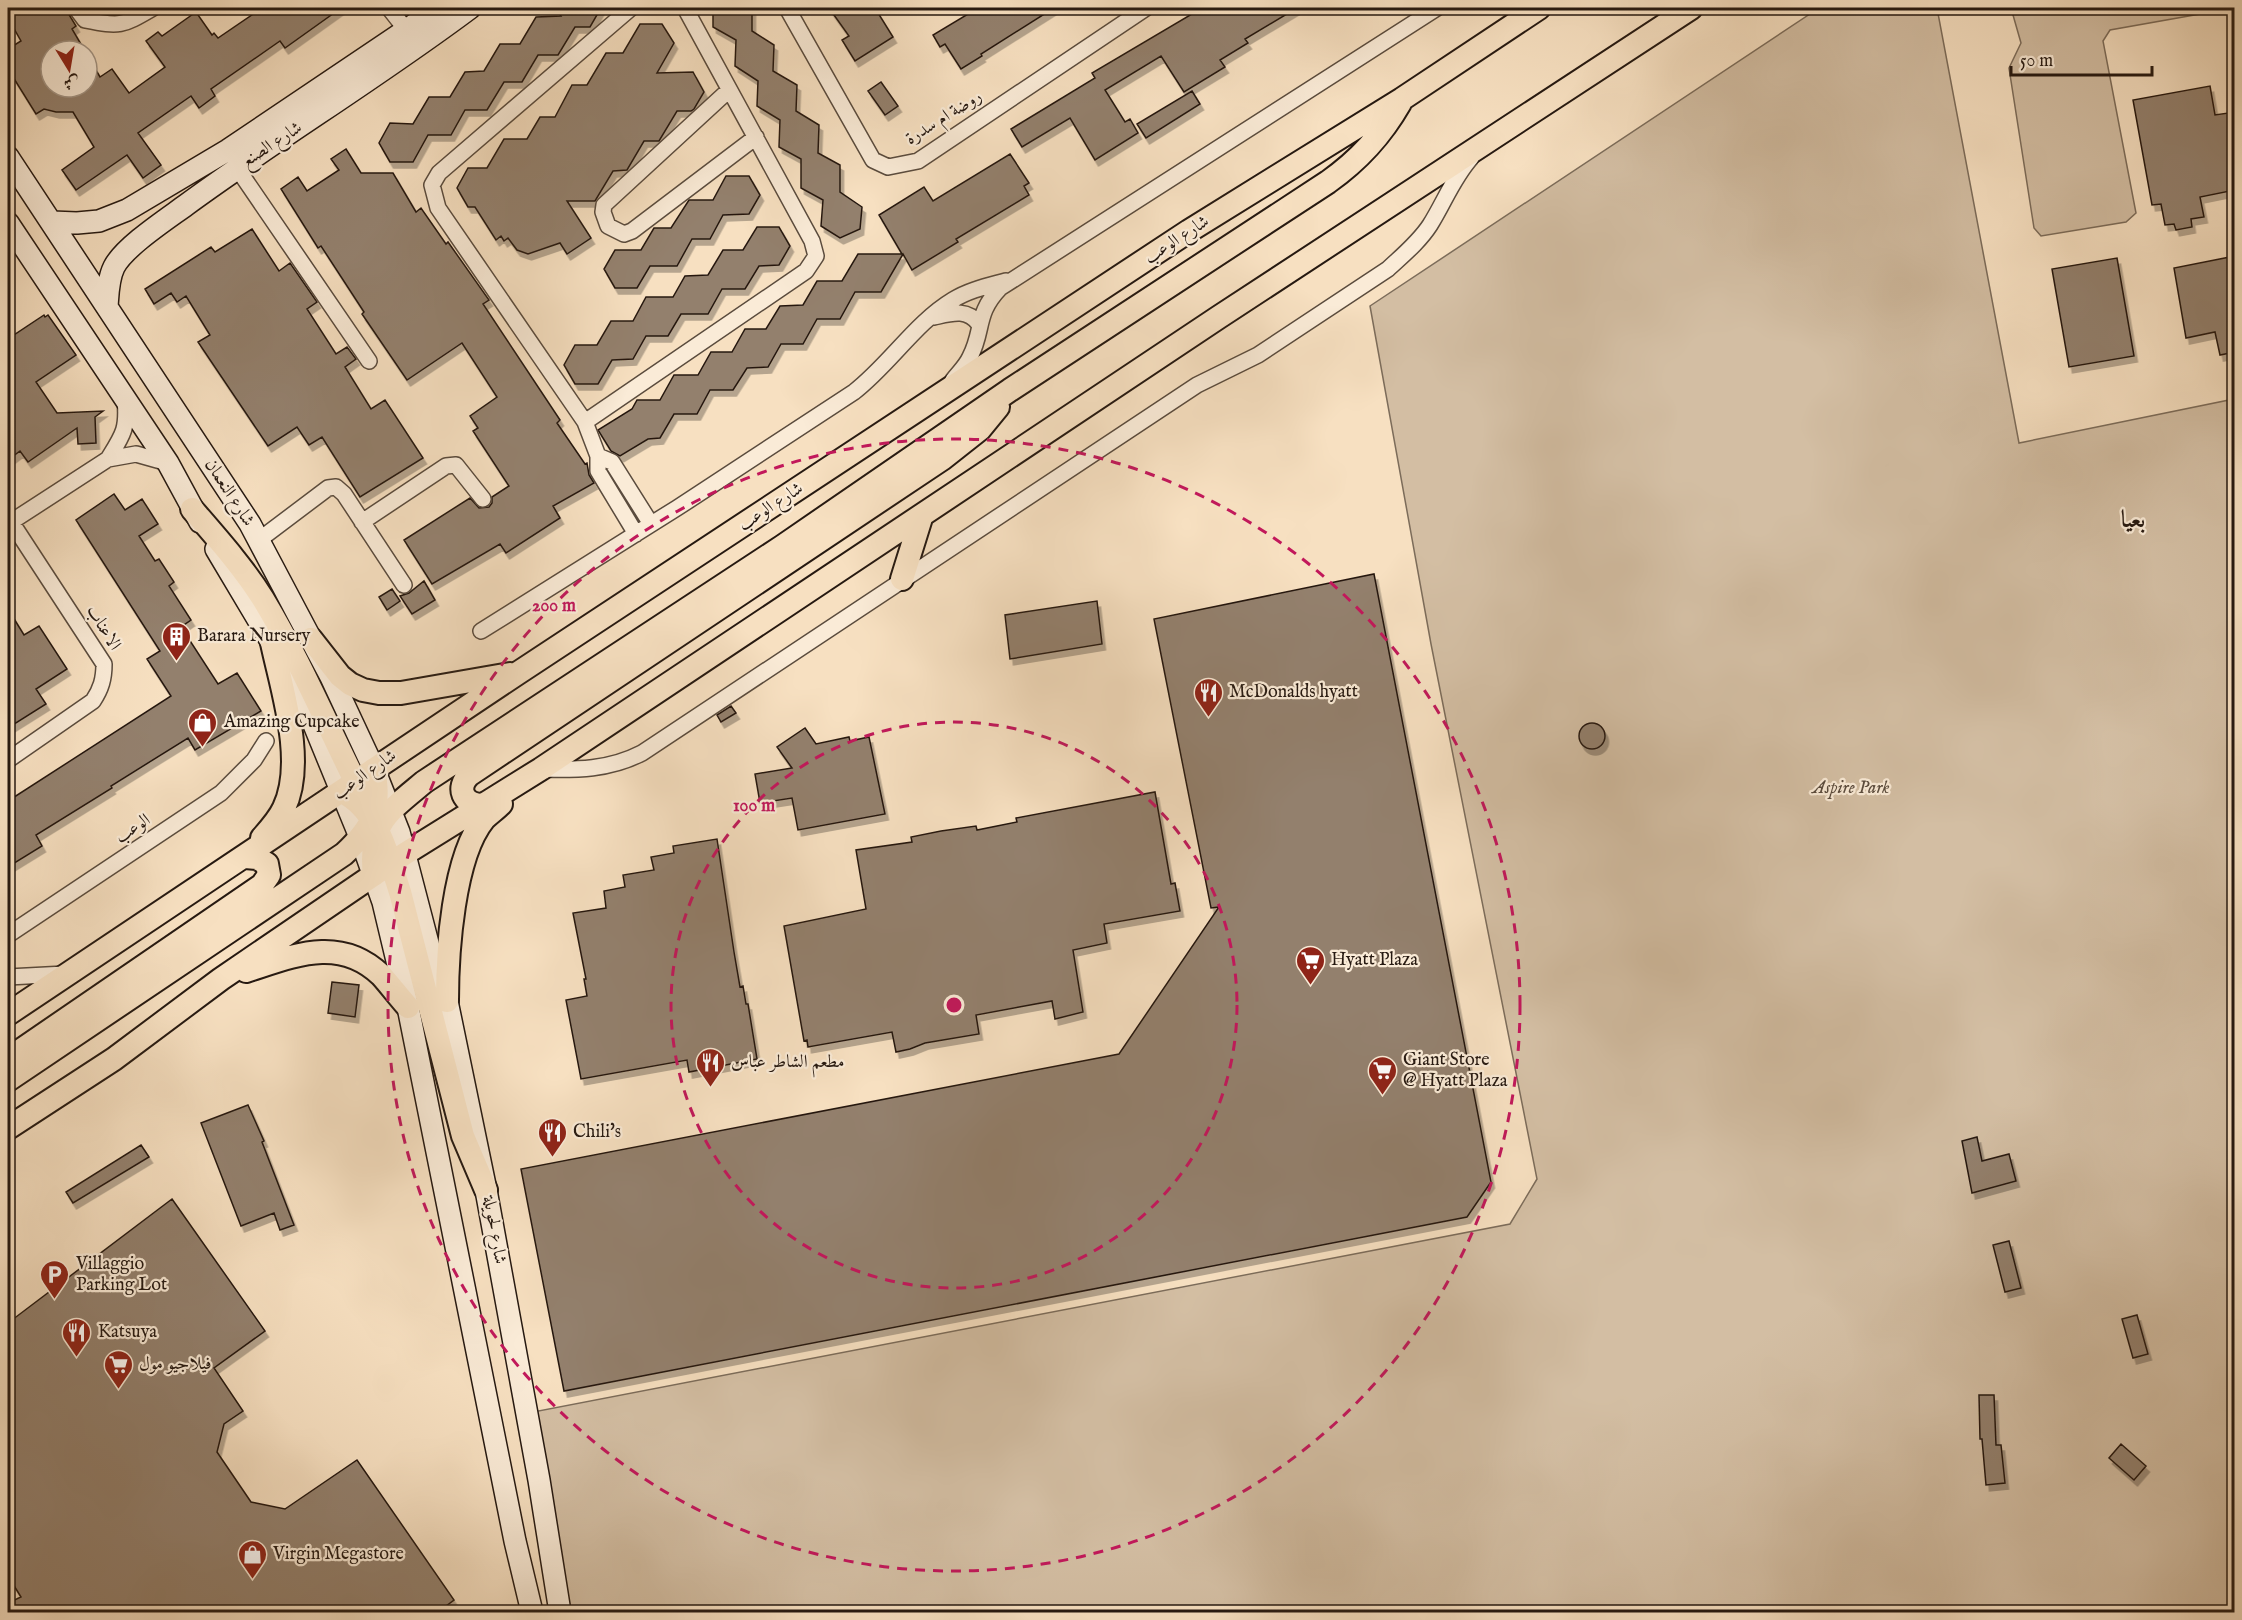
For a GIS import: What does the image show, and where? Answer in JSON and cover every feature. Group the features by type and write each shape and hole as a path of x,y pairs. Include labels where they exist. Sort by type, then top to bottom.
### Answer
{"main road":[{"name":"شارع الوعب","path":"8,1014 518,673 1189,231 1402,99 1539,8"},
{"path":"8,1128 114,1059 221,979 390,864 541,769 1491,137 1691,8"},
{"path":"8,1080 332,864 376,823 438,771 783,546 1010,390 1351,165 1371,146 1402,99"},
{"path":"481,805 474,805 463,795 464,780 469,775 962,445 996,411 1010,390"},
{"path":"192,509 223,544 262,598 321,706 349,787 392,844 390,864 463,1136 486,1190"},
{"path":"902,579 921,518"},
{"path":"311,639 340,676 350,684 363,690 379,693 400,693 518,673"},
{"path":"245,857 273,825 284,808 292,779 293,748 272,643"},
{"path":"374,769 378,795 372,850 390,864"},
{"path":"447,1001 452,926 461,873 470,844 484,819 541,769"},
{"path":"8,1059 262,885 269,875 267,864 256,858 245,857"},
{"path":"221,979 297,955 318,951 340,953 351,956 372,968 408,1007"}],"street":[{"path":"76,8 85,20 109,25 126,24 153,8"},
{"path":"389,8 419,46"},
{"name":"شارع الصنع","path":"52,222 99,221 127,210 228,150 439,8"},
{"name":"شارع الصنع","path":"106,307 108,287 114,266 141,239 237,168 419,46 470,8"},
{"path":"631,8 439,173 432,185 438,208 585,422 598,456 598,471 636,534"},
{"path":"585,422 806,271 816,256 812,241 685,8"},
{"name":"روضة ام سدرة","path":"787,8 873,160 888,167 918,161 1146,8"},
{"path":"937,398 970,358 983,310 1000,288 1437,8"},
{"path":"729,90 604,206 603,212 609,226 624,234 632,231 756,137"},
{"path":"541,769 596,768 627,760 642,753 1197,385 1258,355 1388,269 1420,238 1466,164 1491,137"},
{"name":"شارع النعمان","path":"8,157 244,514 311,639 374,769"},
{"path":"237,168 369,361"},
{"name":"شارع النعمان","path":"8,223 168,463 192,509 272,643 349,787"},
{"path":"481,631 636,534 854,392 882,368 931,317 954,299 967,292 1012,280"},
{"path":"931,317 960,312 975,318 979,324"},
{"name":"الاعناب","path":"108,459 124,435 127,416 125,399"},
{"name":"الاعناب","path":"8,760 93,701 101,689 104,674 104,664 9,519 108,459 136,454 168,463"},
{"path":"598,456 612,462 651,524"},
{"path":"362,522 451,464 456,465 483,499"},
{"path":"259,540 328,488 336,487 344,494 404,585"},
{"name":"الوعب","path":"8,935 221,793 246,769 266,741"},
{"path":"390,864 383,902 408,1007 515,1541 532,1612"},
{"name":"شارع لحويلة","path":"390,864 430,951 447,1001 486,1190 560,1612"},
{"path":"8,977 68,974"},
{"path":"515,1541 548,1535"}],"green space":[{"name":"Aspire Park","path":"1819,8 1937,8 2019,443 2234,399 2234,1612 570,1612 533,1412 1510,1224 1537,1179 1431,644 1370,306"},
{"path":"2011,8 2234,8 2110,30 2103,41 2136,213 2126,222 2041,236 2034,228 2009,68 2021,43"}],"building":[{"path":"8,8 65,8 76,26 72,29 78,39 39,39 39,99 99,99 99,75 100,77 112,69 129,93 165,67 146,41 158,32 162,36 196,12 212,35 214,33 218,38 262,8 341,8 285,48 280,41 211,89 215,96 199,108 191,96 138,133 161,165 143,178 127,155 76,190 62,170 94,147 73,112 44,109 36,114 8,69 8,49 21,41 8,18"},
{"path":"556,8 601,8 590,27 575,27 558,55 538,55 522,82 504,82 487,110 465,110 451,135 428,135 413,162 390,162 379,143 390,123 413,124 429,97 450,97 465,72 484,71 500,44 520,44 536,17 561,16"},
{"path":"713,8 752,8 752,31 774,45 773,71 797,85 796,111 819,125 818,153 840,165 840,192 862,207 860,229 840,238 821,226 823,200 801,188 801,159 779,147 780,120 757,106 758,81 735,66 736,40 713,27"},
{"path":"829,8 875,8 893,37 855,61 842,40 849,36"},
{"path":"978,8 1054,8 961,69 945,44 940,47 933,35"},
{"path":"1202,8 1297,8 1245,39 1248,43 1220,60 1225,67 1184,92 1161,56 1105,90 1125,122 1130,119 1138,133 1095,160 1070,118 1022,147 1011,129 1095,78 1092,73"},
{"path":"640,24 662,24 674,43 657,73 693,72 704,92 694,109 677,111 659,141 644,141 627,170 613,171 595,201 567,201 591,238 567,254 560,243 528,254 517,250 508,238 504,241 501,236 496,240 475,207 468,207 457,188 468,168 487,168 504,139 527,139 540,117 555,117 572,85 587,85 606,53 623,53"},
{"path":"881,82 898,106 885,115 868,91"},
{"path":"2210,86 2215,115 2235,112 2235,190 2200,197 2204,217 2191,219 2192,227 2176,230 2174,224 2165,225 2161,204 2152,205 2133,100"},
{"path":"1192,91 1200,104 1146,138 1137,124"},
{"path":"346,149 361,173 393,173 416,212 421,208 446,244 448,242 489,300 483,304 560,420 557,423 585,464 587,463 589,475 594,483 553,506 560,518 506,553 500,544 432,584 404,540 470,498 479,508 489,507 492,497 509,486 473,431 478,428 470,416 497,397 462,343 407,380 362,314 364,312 321,246 318,248 281,189 298,177 307,191 339,170 331,159"},
{"path":"1010,154 1029,183 1024,186 1029,195 956,239 958,242 912,270 903,254 881,292 855,292 840,319 817,319 803,344 781,344 768,367 747,368 733,390 710,390 697,414 674,414 660,438 648,439 620,456 611,451 598,430 632,409 637,400 660,400 674,375 698,375 711,352 732,352 745,329 766,329 780,306 803,305 817,281 842,281 858,254 902,254 879,215 924,187 933,201"},
{"path":"726,176 749,176 760,195 749,214 723,215 710,239 692,239 677,266 650,266 637,288 615,288 604,269 615,250 641,250 654,228 671,228 689,200 713,200"},
{"path":"757,227 779,227 790,246 779,265 759,266 745,289 722,289 708,314 681,314 668,336 646,336 633,359 612,360 598,384 575,384 564,365 575,345 597,345 611,321 633,321 646,297 673,297 685,276 708,275 723,250 743,250"},
{"path":"252,229 279,271 290,263 317,302 307,309 336,354 347,347 356,359 345,367 371,409 385,400 423,458 360,497 322,437 309,445 297,427 268,446 198,342 210,335 186,296 177,302 171,293 154,304 145,289 211,247 215,252"},
{"path":"2235,256 2235,352 2220,355 2215,332 2186,338 2174,268"},
{"path":"2117,258 2134,356 2069,367 2052,269"},
{"path":"44,315 45,317 48,315 76,355 36,382 57,413 103,411 95,417 96,443 78,444 77,428 28,462 20,451 8,460 8,339"},
{"path":"114,494 125,510 142,499 158,524 139,536 155,561 159,559 174,582 169,586 191,620 181,627 218,684 237,673 261,711 195,750 188,738 36,835 42,846 8,867 8,801 171,696 147,659 160,651 76,520"},
{"name":"Hyatt Plaza","path":"1374,574 1491,1182 1467,1217 564,1391 521,1169 1119,1054 1219,907 1211,908 1154,619"},
{"path":"424,581 435,600 412,614 400,596 409,593"},
{"path":"392,589 400,601 387,610 379,597"},
{"path":"1097,601 1102,644 1010,659 1005,615"},
{"path":"8,609 24,635 39,626 67,669 36,689 46,704 8,728"},
{"path":"731,706 736,713 721,722 717,715"},
{"path":"1592,723 1601,727 1605,736 1601,745 1592,749 1583,745 1579,736 1583,727"},
{"path":"805,728 816,744 849,737 850,741 869,737 885,814 798,830 792,798 760,803 755,774 792,768 777,747"},
{"path":"1155,792 1171,884 1175,883 1180,911 1104,924 1107,943 1073,950 1083,1012 1055,1019 1052,1001 976,1015 979,1034 925,1043 896,1052 892,1032 808,1047 807,1040 804,1041 784,926 866,909 856,850 912,842 911,837 941,831 976,826 977,830 1017,822 1016,818"},
{"path":"717,839 740,987 743,986 746,1004 748,1004 757,1059 689,1072 687,1060 581,1079 566,1000 587,996 584,979 586,979 573,913 606,908 604,891 625,887 623,875 654,870 651,857 674,853 673,846"},
{"path":"332,982 359,985 355,1017 328,1013"},
{"path":"248,1105 264,1141 262,1142 294,1225 280,1230 274,1213 241,1226 201,1123"},
{"path":"1977,1137 1982,1161 2009,1154 2016,1181 1972,1193 1962,1141"},
{"path":"141,1145 149,1157 73,1203 66,1192"},
{"name":"فيلاجيو مول","path":"172,1199 265,1331 214,1368 243,1411 224,1424 217,1452 251,1502 285,1509 357,1460 454,1600 438,1612 8,1612 8,1603 21,1597 8,1576 8,1323"},
{"path":"2009,1241 2021,1288 2005,1292 1993,1245"},
{"path":"2137,1315 2148,1354 2133,1358 2122,1319"},
{"path":"1979,1395 1994,1395 1996,1445 2001,1445 2005,1483 1986,1485 1982,1439 1980,1439"},
{"path":"2121,1444 2146,1466 2134,1480 2109,1458"}],"place":[{"name":"Barara Nursery","path":"176,662"},
{"name":"McDonalds hyatt","path":"1208,718"},
{"name":"Amazing Cupcake","path":"203,748"},
{"name":"Hyatt Plaza","path":"1310,986"},
{"name":"مطعم الشاطر عباس","path":"710,1088"},
{"name":"Giant Store @ Hyatt Plaza","path":"1382,1096"},
{"name":"Chili's","path":"552,1158"},
{"name":"Villaggio Parking Lot","path":"55,1300"},
{"name":"Katsuya","path":"77,1358"},
{"name":"فيلاجيو مول","path":"118,1390"},
{"name":"Virgin Megastore","path":"252,1580"}],"district":[{"name":"بعيا","path":"2133,520"}]}
